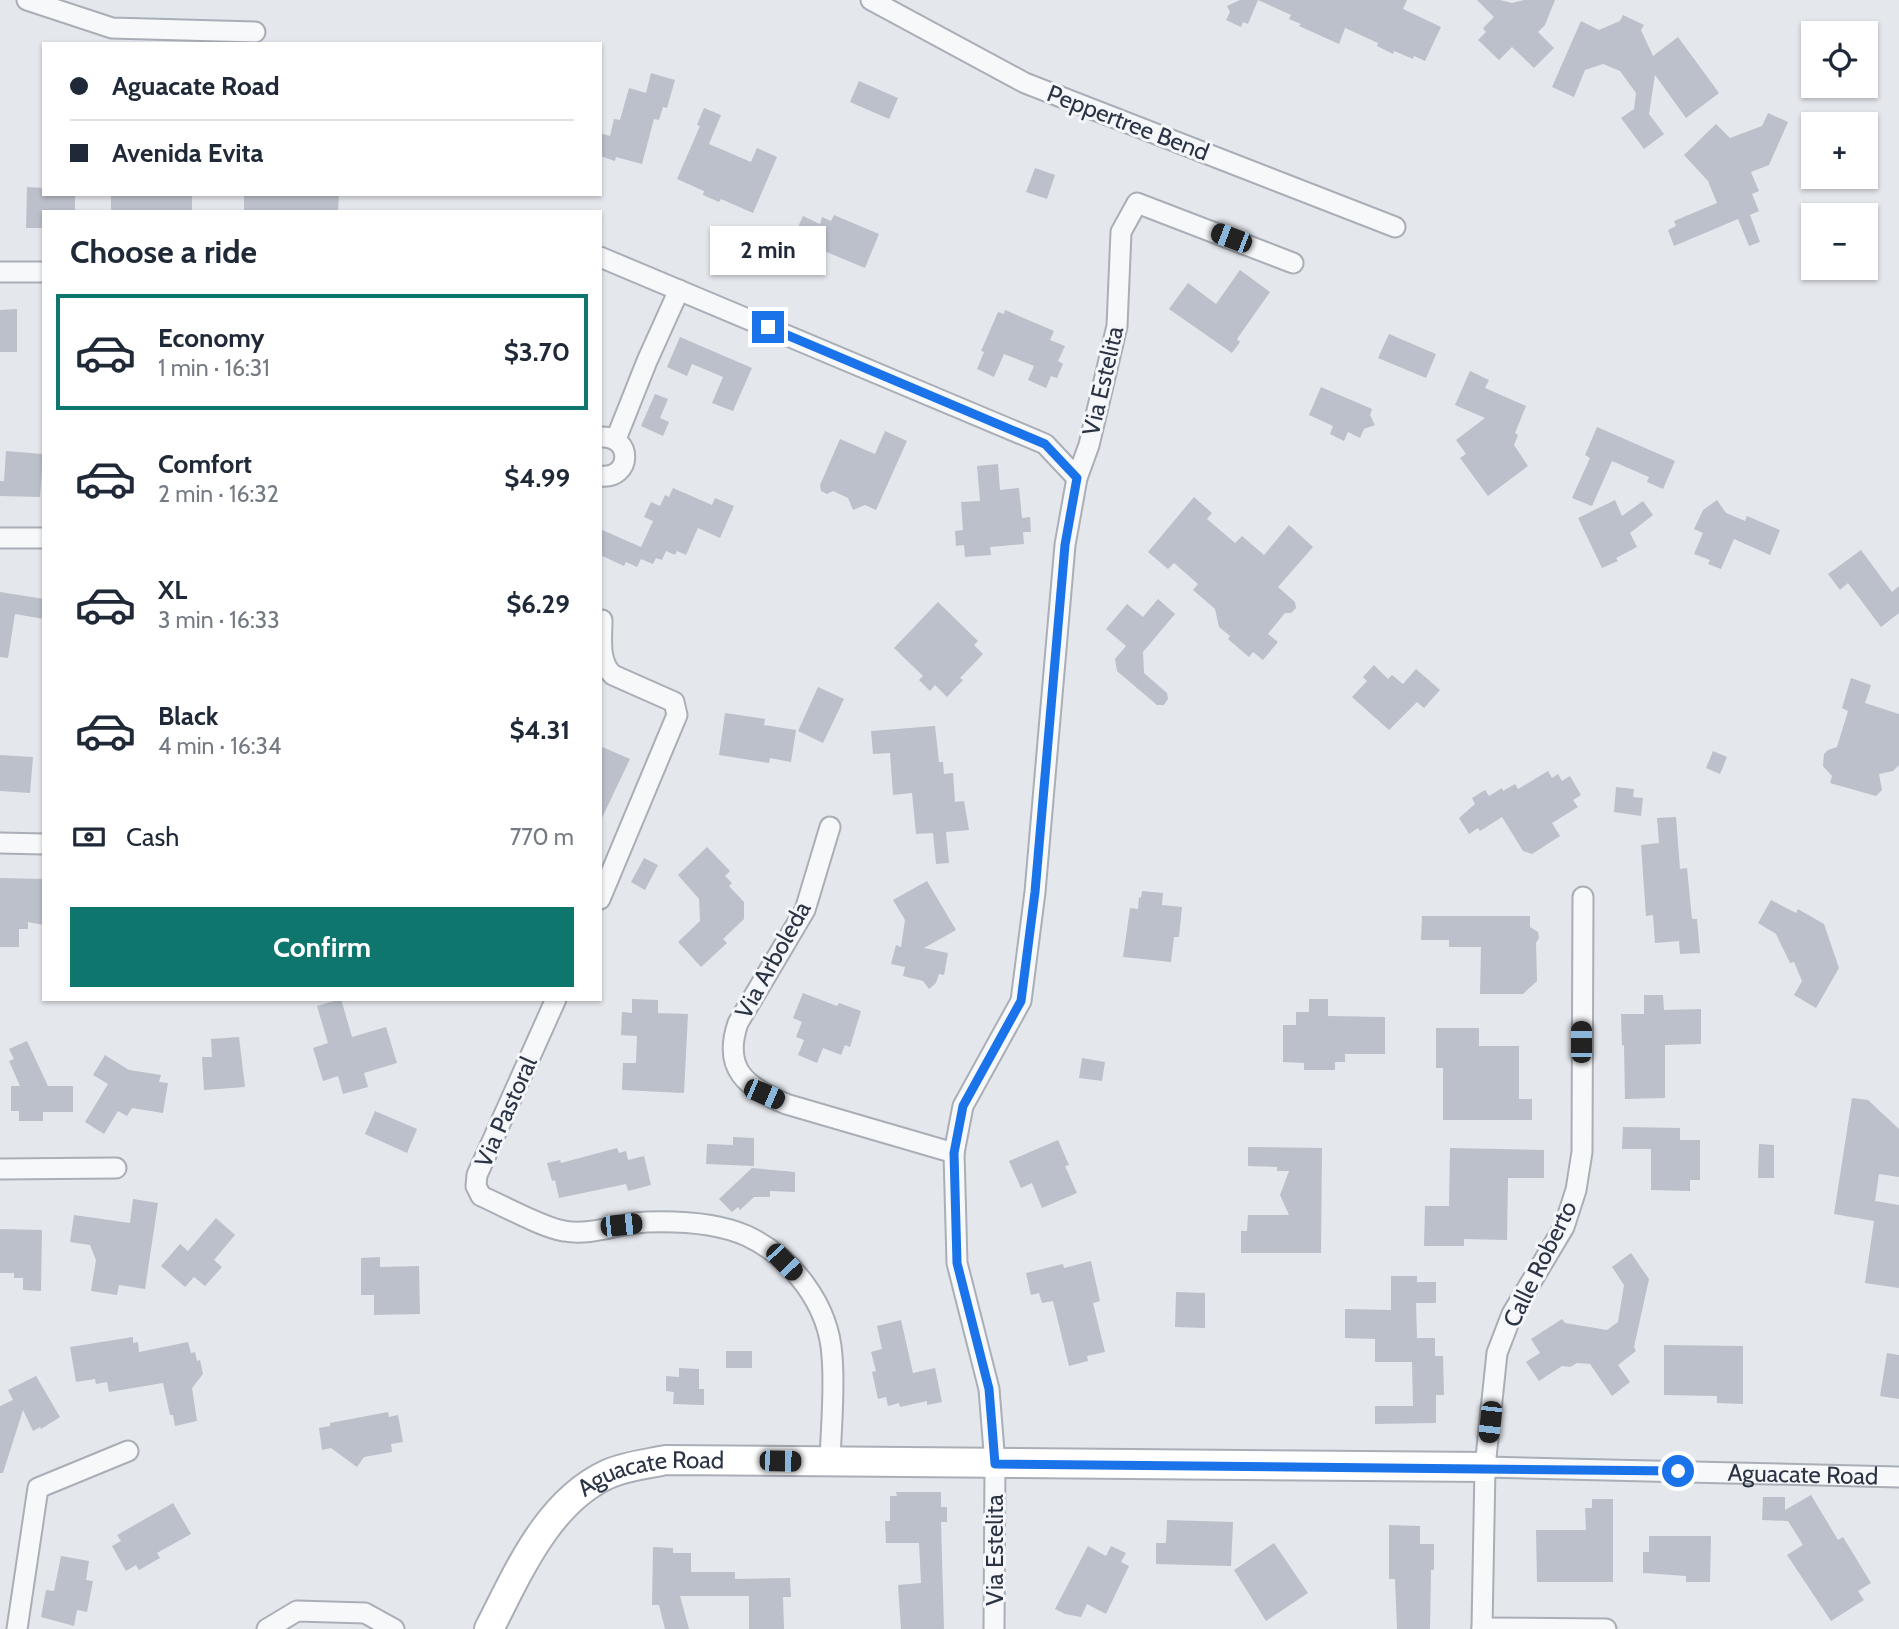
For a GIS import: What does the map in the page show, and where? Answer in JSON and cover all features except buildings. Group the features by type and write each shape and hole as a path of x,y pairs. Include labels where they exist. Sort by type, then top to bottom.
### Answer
{"street":[{"path":"27,0 112,28 255,32"},
{"name":"Peppertree Bend","path":"871,0 1025,83 1395,227"},
{"name":"Via Estelita","path":"994,1629 995,1464 989,1389 957,1263 954,1153 963,1106 1021,1001 1035,892 1065,545 1077,478 1089,444 1117,326 1121,232 1138,203 1293,263"},
{"path":"602,258 1045,444 1077,478"},
{"path":"0,272 42,272"},
{"path":"602,476 615,474 625,461 622,445 608,438 679,290"},
{"path":"0,538 42,538"},
{"path":"602,620 603,662 606,669 674,702 677,715 602,894"},
{"name":"Via Arboleda","path":"830,827 805,910 738,1023 733,1045 736,1067 744,1080 764,1094 786,1104 954,1153"},
{"path":"0,843 42,844"},
{"name":"Calle Roberto","path":"1482,1629 1485,1467 1497,1353 1512,1314 1564,1227 1576,1190 1582,1152 1583,897"},
{"name":"Via Pastoral","path":"555,1001 477,1175 476,1186 481,1196 560,1231 599,1231 648,1222 686,1224 725,1229 747,1236 767,1248 801,1279 823,1314 832,1355 830,1462"},
{"path":"0,1169 116,1168"},
{"path":"17,1629 38,1488 128,1451"},
{"name":"Aguacate Road","path":"489,1629 526,1558 565,1505 608,1474 631,1466 666,1460 1485,1467 1899,1476"},
{"path":"267,1629 297,1611 365,1613 394,1629"},
{"path":"1482,1629 1606,1629"}],"route":[{"path":"768,327 1045,444 1077,478 1065,545 1035,892 1021,1001 963,1106 954,1153 957,1263 989,1389 995,1464 1678,1471"}]}
